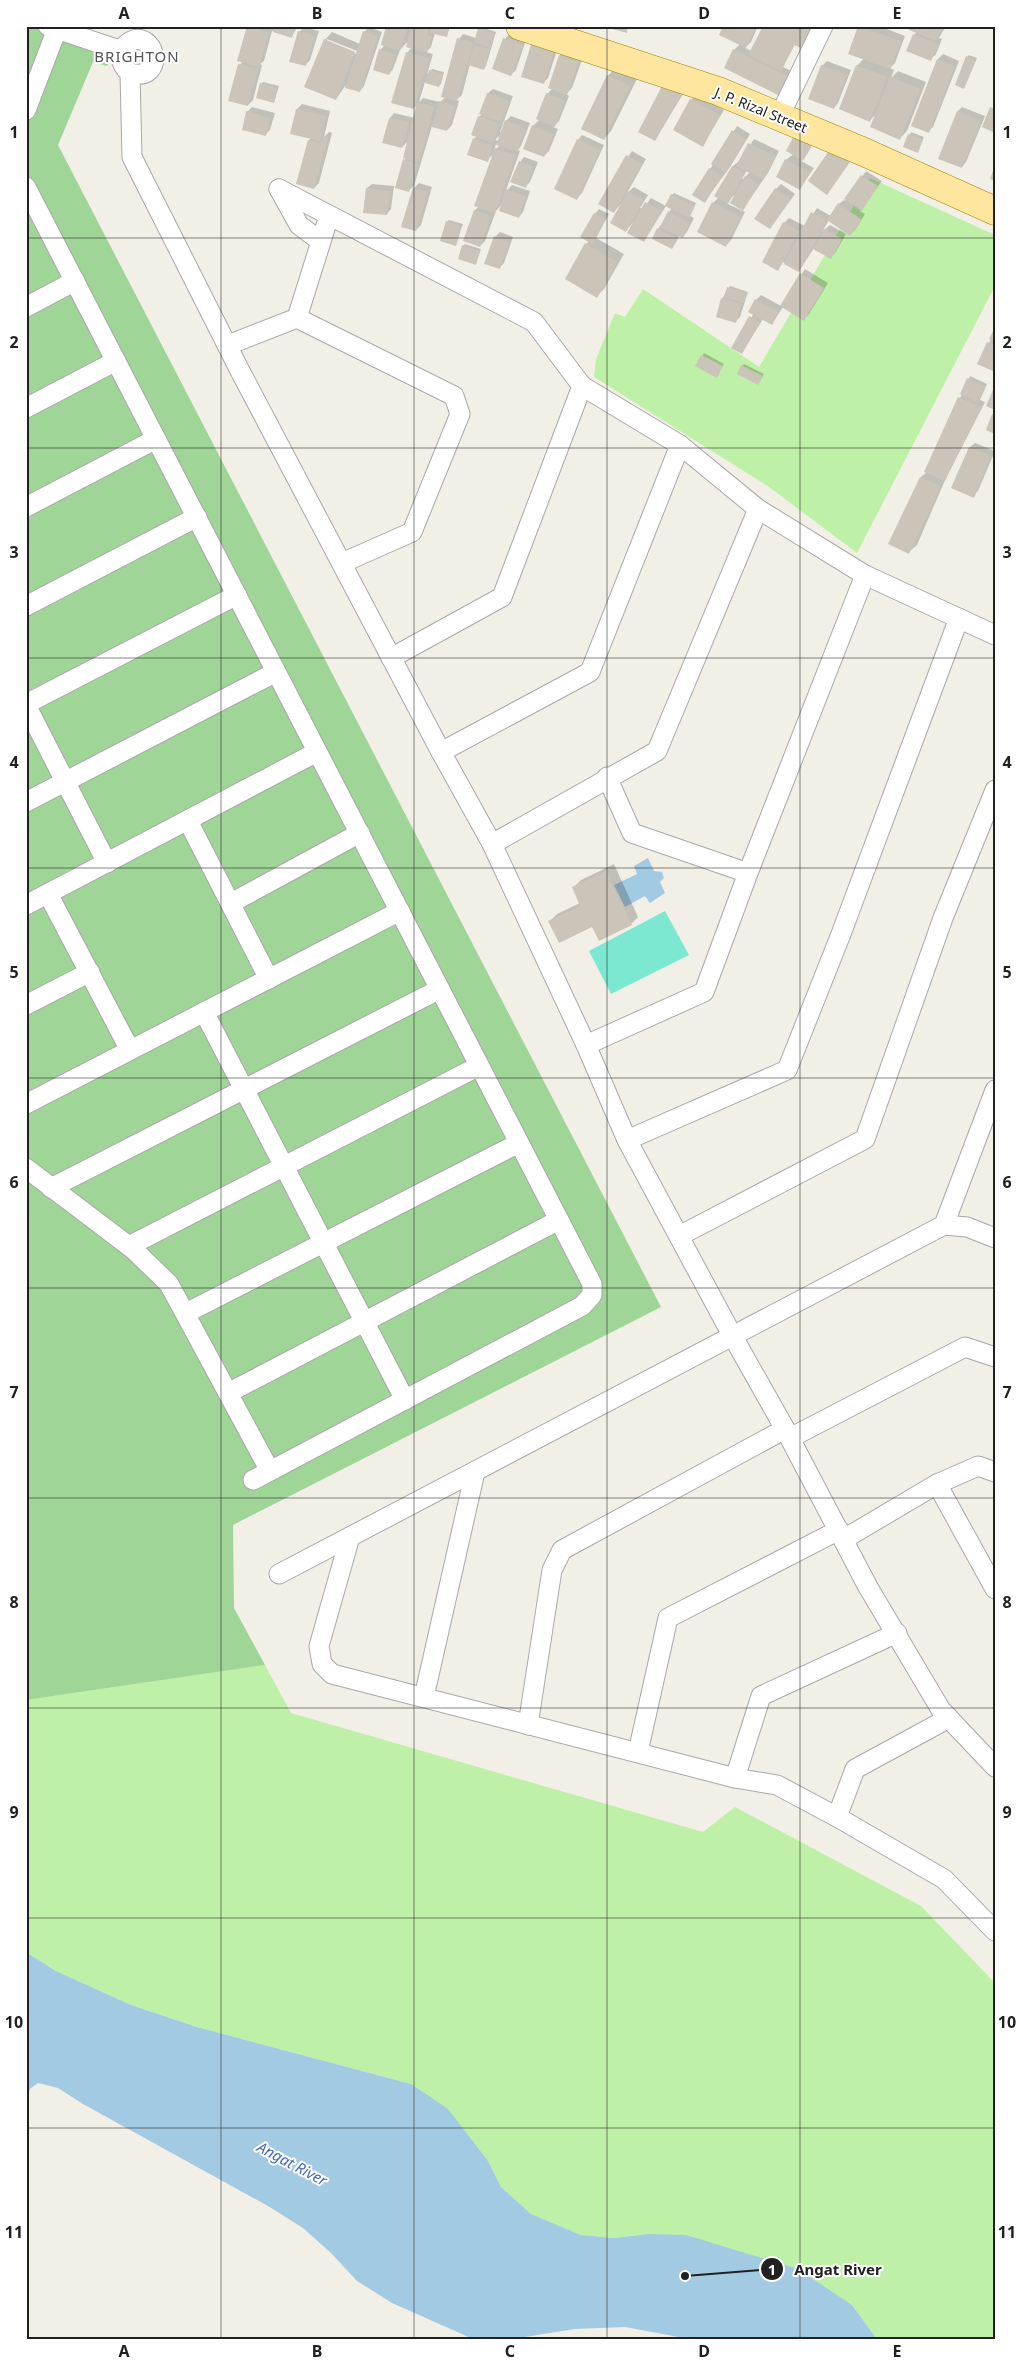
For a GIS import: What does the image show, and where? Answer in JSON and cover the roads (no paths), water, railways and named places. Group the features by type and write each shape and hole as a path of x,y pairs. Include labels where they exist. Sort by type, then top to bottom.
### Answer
{"main road":[{"name":"J. P. Rizal Street","path":"520,26 718,91 995,211"}],"street":[{"path":"779,117 823,26"},
{"path":"26,110 53,28 122,51"},
{"path":"130,73 141,74 146,72 153,64 154,52 141,33 127,44 122,51 122,64 130,73 132,157 391,658 492,844 586,1045 627,1140 732,1335 788,1434 868,1587 897,1632 941,1710 995,1767"},
{"path":"26,187 31,206 75,281 592,1284 592,1295 587,1302 253,1480"},
{"path":"320,241 299,225 279,189 534,322 582,386 680,444 758,509 865,575 995,635"},
{"path":"297,318 329,216"},
{"path":"26,307 75,281"},
{"path":"228,345 297,318 454,396 460,414 412,532 342,563"},
{"path":"26,408 116,360"},
{"path":"391,658 502,597 582,386"},
{"path":"26,507 156,438"},
{"path":"441,752 590,672 680,444"},
{"path":"492,844 658,751 758,509"},
{"path":"26,606 196,517"},
{"path":"586,1045 704,992 748,873 865,575"},
{"path":"107,862 26,704 237,595"},
{"path":"627,1140 787,1070 841,934 959,618"},
{"path":"26,802 276,672"},
{"path":"26,905 318,752"},
{"path":"607,778 632,833 748,873"},
{"path":"679,1236 865,1139 943,918 995,790"},
{"path":"188,821 269,979"},
{"path":"231,903 360,833"},
{"path":"48,894 130,1050"},
{"path":"26,1104 400,911"},
{"path":"26,1005 90,972"},
{"path":"51,1188 440,989"},
{"path":"204,1012 405,1400"},
{"path":"129,1246 479,1066"},
{"path":"944,1225 995,1090"},
{"path":"186,1313 519,1143"},
{"path":"26,1168 129,1246 169,1284 270,1471"},
{"path":"228,1393 559,1220"},
{"path":"279,1574 944,1225 967,1227 995,1238"},
{"path":"528,1725 552,1570 562,1550 788,1434 965,1347 995,1357"},
{"path":"638,1752 668,1618 841,1534 937,1484 978,1466 995,1472"},
{"path":"424,1697 475,1472"},
{"path":"937,1484 995,1589"},
{"path":"350,1537 319,1646 322,1664 332,1674 735,1778 777,1785 837,1817 944,1879 995,1931"},
{"path":"735,1778 762,1696 897,1632"},
{"path":"837,1817 855,1769 949,1718"}],"water":[{"path":"648,858 654,871 662,872 664,878 660,882 665,893 650,903 645,896 625,907 614,885 637,874 634,866"},
{"path":"26,1952 56,1971 131,2005 197,2027 411,2084 448,2109 488,2161 501,2187 531,2214 581,2235 614,2238 648,2234 686,2235 798,2269 852,2305 877,2339 689,2339 625,2327 575,2329 512,2339 473,2339 392,2303 357,2281 331,2253 303,2228 268,2206 83,2104 58,2088 38,2083 31,2088 26,2097"}],"place":[{"name":"Angat River","path":"685,2276"}],"district":[{"name":"BRIGHTON","path":"137,57"}]}
